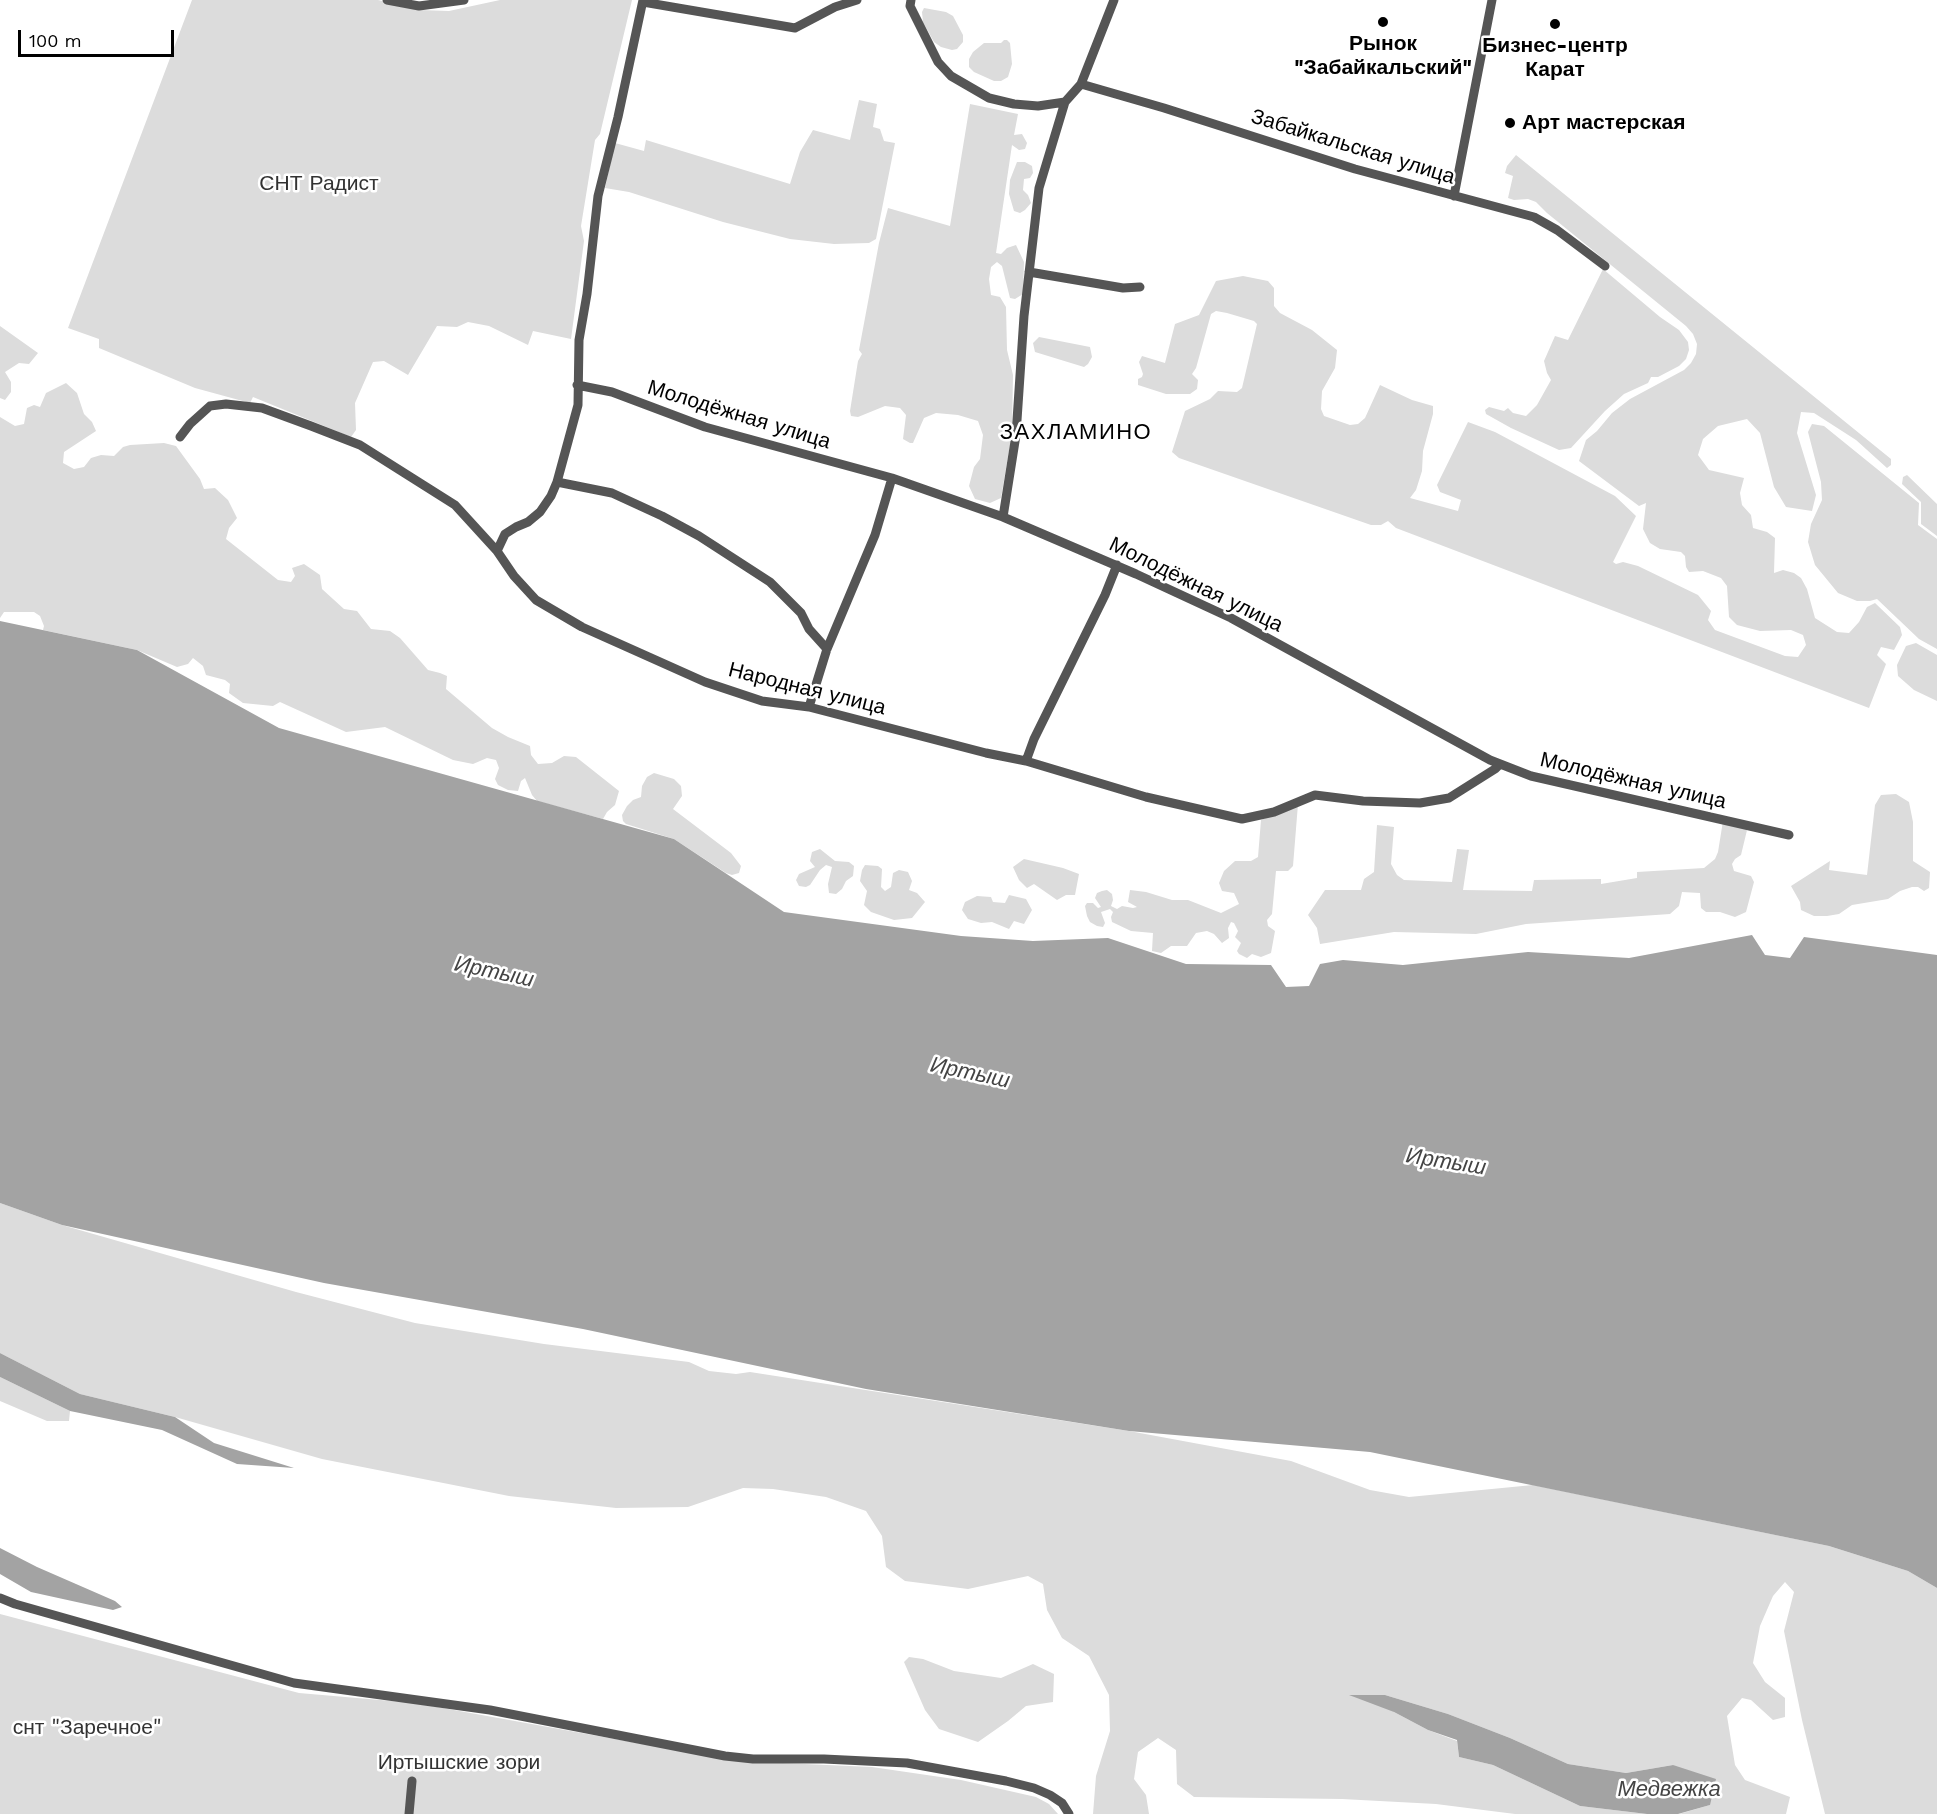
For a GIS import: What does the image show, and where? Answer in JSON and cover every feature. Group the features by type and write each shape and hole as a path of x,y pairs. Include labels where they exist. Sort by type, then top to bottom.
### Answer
{"street":[{"path":"387,0 419,6 464,0"},
{"path":"497,551 505,534 528,522 540,512 557,482 578,405 579,340 587,294 598,196 643,1 795,28 835,7 858,0"},
{"path":"911,0 910,6 938,62 951,76 989,98 1014,104 1038,106 1065,102"},
{"path":"1003,517 1016,435 1029,272 1039,188 1065,102 1081,84 1114,0"},
{"path":"1454,196 1492,0"},
{"name":"Забайкальская улица","path":"1081,84 1354,169 1534,217 1557,230 1605,266"},
{"path":"1029,272 1124,288 1140,287"},
{"name":"Молодёжная улица","path":"577,385 612,392 705,427 892,478 1003,517 1117,565 1231,618 1500,764 1531,776 1789,835"},
{"name":"Народная улица","path":"180,437 190,424 210,406 226,404 262,408 360,445 455,505 497,551 514,576 536,600 582,627 705,682 762,700 809,706 986,753 1026,761 1146,797 1242,819 1274,812 1315,795 1363,801 1420,803 1449,798 1500,764"},
{"path":"809,706 827,649 874,535 892,478"},
{"path":"557,482 612,493 699,536 770,582 801,613 808,628 827,649"},
{"path":"1026,761 1034,739 1105,595 1117,565"},
{"path":"0,1598 294,1683 479,1709 725,1756 753,1759 824,1759 907,1763 1034,1788 1062,1803 1069,1814"},
{"path":"409,1814 412,1780"}],"green space":[{"name":"СНТ Радист","path":"192,0 378,0 420,10 449,11 500,0 632,0 600,134 595,140 581,226 584,241 571,339 533,331 528,345 489,326 468,322 457,327 437,326 408,375 384,361 373,362 355,403 356,430 351,437 253,397 250,403 195,388 99,348 99,339 68,328"},
{"path":"924,8 946,12 953,16 963,35 963,42 957,49 941,47 934,42 923,22"},
{"path":"1004,40 1010,43 1012,64 1008,77 1001,81 994,81 974,72 969,67 969,59 973,52 984,43 1001,43"},
{"path":"859,100 877,104 873,127 880,129 884,141 895,143 876,239 869,243 834,244 790,239 723,222 629,192 605,188 615,143 644,151 646,140 790,184 800,152 813,130 850,140"},
{"path":"970,104 1018,114 1014,135 1022,134 1027,143 1025,149 1019,150 1012,145 996,253 1001,254 1007,248 1016,245 1024,262 1023,294 1015,299 1010,298 1002,266 997,262 991,267 989,279 991,295 1000,297 1006,307 1007,350 1013,375 1012,433 1001,498 990,503 975,499 969,486 974,467 980,459 983,435 978,421 958,415 936,413 924,418 913,443 910,443 903,439 906,415 900,408 885,406 858,417 851,416 850,411 858,361 862,354 859,350 879,243 888,208 950,226"},
{"path":"1516,155 1891,459 1891,465 1887,468 1856,440 1814,413 1801,412 1797,433 1816,495 1812,511 1786,507 1774,487 1760,433 1747,419 1718,426 1703,439 1698,455 1709,470 1744,478 1740,493 1742,505 1751,515 1753,528 1767,532 1775,538 1774,573 1783,570 1801,578 1807,589 1815,618 1837,632 1849,633 1859,622 1867,607 1875,603 1900,627 1902,635 1894,650 1881,647 1877,655 1886,664 1869,708 1396,528 1388,521 1381,525 1371,525 1179,458 1172,452 1185,411 1210,399 1218,391 1237,392 1242,388 1257,324 1227,313 1216,311 1211,314 1196,368 1192,374 1198,380 1197,389 1190,394 1166,394 1138,385 1138,379 1143,374 1139,362 1142,356 1165,363 1175,324 1199,315 1216,281 1243,276 1268,281 1274,288 1274,306 1280,313 1312,330 1337,350 1335,368 1322,391 1321,409 1324,416 1350,425 1358,424 1365,418 1380,385 1412,400 1433,406 1423,451 1422,471 1416,490 1410,498 1458,511 1461,500 1440,492 1437,485 1468,422 1495,432 1615,496 1636,516 1613,562 1638,566 1698,595 1711,611 1708,620 1715,630 1785,656 1798,657 1806,645 1803,635 1791,630 1760,631 1737,625 1729,617 1727,586 1721,578 1703,571 1689,572 1685,556 1681,552 1660,549 1650,543 1643,529 1646,503 1639,506 1579,461 1586,440 1612,413 1630,399 1684,370 1696,354 1697,344 1693,334 1686,326 1536,202 1528,199 1508,198 1513,176 1505,173 1507,166"},
{"path":"1017,162 1025,162 1032,166 1033,173 1030,178 1024,179 1023,190 1031,203 1020,213 1014,211 1009,194 1010,180"},
{"path":"1603,269 1679,330 1688,342 1689,350 1686,359 1679,366 1658,377 1651,377 1648,383 1624,394 1571,448 1559,450 1486,414 1485,410 1489,407 1504,411 1508,408 1513,413 1526,416 1537,405 1551,380 1544,361 1555,336 1568,340"},
{"path":"0,326 38,353 29,364 19,363 5,372 11,382 11,392 5,400 0,398"},
{"path":"1039,337 1090,347 1092,357 1084,367 1035,352 1033,343"},
{"path":"66,383 77,393 84,414 92,422 96,431 64,452 63,463 74,469 84,467 91,458 101,455 114,456 123,447 130,445 164,443 176,446 200,479 204,489 215,488 228,500 237,518 229,528 226,539 278,580 291,582 295,576 292,568 304,564 320,575 322,589 344,609 357,611 371,629 390,631 400,638 428,670 447,676 446,689 492,728 530,746 531,755 538,764 552,763 564,756 576,757 619,791 615,805 603,819 537,801 525,778 521,781 518,791 508,790 498,785 495,779 499,768 496,760 487,758 473,764 453,760 385,727 346,732 280,702 273,706 243,703 229,693 230,684 225,680 206,675 203,666 193,658 188,664 177,667 137,650 43,630 44,626 40,616 34,612 4,612 0,618 0,417 15,426 24,424 27,408 34,405 40,407 46,393"},
{"path":"1812,424 1824,426 1919,503 1918,525 1937,539 1937,649 1919,639 1877,599 1857,601 1838,593 1815,565 1808,542 1811,524 1822,500 1821,482 1808,432"},
{"path":"1907,475 1937,504 1937,536 1921,524 1921,502 1902,484 1903,477"},
{"path":"1916,643 1937,655 1937,701 1914,690 1898,676 1897,665 1906,646"},
{"path":"654,773 674,779 681,786 682,796 673,809 731,853 741,866 739,873 732,875 726,873 674,839 626,824 623,821 622,815 627,806 633,800 641,797 642,786 647,777"},
{"path":"1896,794 1909,802 1913,822 1913,861 1930,872 1929,888 1924,891 1918,887 1912,887 1888,899 1852,905 1839,914 1814,916 1801,910 1800,902 1791,886 1830,861 1829,870 1867,875 1875,805 1881,795"},
{"path":"1298,804 1293,866 1288,871 1276,871 1272,914 1267,920 1268,926 1275,931 1271,953 1261,957 1252,954 1247,958 1239,954 1237,951 1241,943 1235,937 1238,931 1231,922 1228,928 1229,938 1222,943 1214,934 1207,931 1196,933 1187,946 1171,946 1161,953 1152,951 1153,933 1131,931 1112,922 1113,912 1110,909 1101,912 1105,923 1103,927 1090,922 1085,906 1087,903 1093,903 1098,908 1101,907 1095,898 1097,893 1107,890 1112,894 1111,906 1117,909 1122,906 1137,907 1128,902 1130,890 1172,900 1188,900 1221,913 1239,904 1234,893 1222,891 1219,883 1224,871 1235,861 1251,861 1258,857 1261,820"},
{"path":"1723,821 1748,826 1741,855 1732,864 1734,871 1751,876 1754,882 1746,912 1735,917 1720,912 1706,912 1701,908 1700,893 1682,892 1679,906 1670,914 1526,924 1476,934 1394,932 1320,944 1317,928 1308,915 1325,890 1361,890 1364,879 1374,872 1377,825 1394,827 1391,864 1397,875 1404,880 1452,882 1457,849 1469,850 1463,890 1532,891 1534,880 1601,879 1601,884 1637,878 1637,872 1704,868 1715,859 1718,852"},
{"path":"820,849 835,861 849,862 854,866 853,876 836,894 829,893 828,884 832,867 826,865 806,887 799,886 796,880 799,874 815,867 810,861 812,852"},
{"path":"1024,859 1079,874 1075,895 1066,895 1057,900 1034,884 1027,888 1019,880 1013,867"},
{"path":"865,865 878,866 882,869 881,887 885,891 891,887 893,873 899,870 908,872 912,881 909,890 917,893 925,902 912,918 894,920 871,912 864,905 867,891 860,881"},
{"path":"1009,895 1026,899 1032,910 1024,924 1014,921 1009,929 992,922 981,923 968,919 962,910 965,902 977,896 991,897 993,902 1005,903"},
{"path":"0,1203 62,1225 296,1292 415,1323 544,1344 689,1362 709,1371 736,1374 750,1372 1129,1431 1291,1461 1370,1490 1409,1497 1533,1485 1829,1546 1908,1571 1937,1588 1937,1814 1825,1814 1802,1720 1784,1631 1794,1592 1785,1582 1773,1596 1760,1626 1753,1663 1765,1682 1785,1698 1785,1717 1773,1720 1751,1700 1742,1698 1727,1716 1735,1765 1745,1780 1790,1797 1786,1814 1679,1814 1710,1805 1673,1765 1626,1773 1568,1764 1448,1714 1385,1695 1394,1712 1428,1730 1457,1741 1459,1757 1493,1765 1580,1806 1647,1814 1515,1814 1436,1804 1342,1799 1194,1797 1177,1784 1176,1750 1158,1738 1138,1752 1134,1779 1146,1795 1149,1814 1093,1814 1096,1776 1110,1731 1109,1695 1089,1656 1062,1638 1047,1610 1043,1584 1028,1576 968,1589 905,1581 886,1567 882,1536 866,1511 826,1497 773,1489 743,1488 688,1507 616,1508 509,1496 322,1459 175,1417 80,1394 0,1353"},
{"path":"0,1377 70,1411 69,1421 47,1421 0,1401"},
{"name":"снт \"Заречное\"","path":"0,1614 299,1693 415,1703 737,1761 872,1767 961,1780 1036,1797 1049,1804 1058,1814 0,1814"},
{"path":"909,1657 923,1659 954,1671 1001,1678 1033,1664 1054,1674 1053,1702 1026,1706 978,1742 939,1729 925,1710 904,1662"}],"water":[{"name":"Иртыш","path":"0,621 137,650 279,728 674,839 784,912 961,936 1033,941 1108,938 1186,964 1271,965 1286,987 1309,986 1320,964 1343,960 1403,965 1528,952 1629,958 1752,935 1765,955 1790,958 1804,937 1937,955 1937,1588 1908,1571 1829,1546 1370,1452 1129,1431 866,1389 583,1329 324,1283 62,1225 0,1203"},
{"path":"0,1353 80,1394 175,1417 214,1443 294,1468 237,1464 162,1430 70,1411 0,1377"},
{"path":"0,1548 115,1601 122,1607 113,1610 31,1592 0,1574"},
{"name":"Медвежка","path":"1349,1695 1385,1695 1448,1714 1568,1764 1626,1773 1673,1765 1716,1779 1710,1805 1678,1814 1647,1814 1580,1806 1493,1765 1459,1757 1457,1740 1428,1730 1394,1712"}],"place":[{"name":"Рынок \"Забайкальский\"","path":"1383,22"},
{"name":"Бизнес-центр Карат","path":"1555,24"},
{"name":"Арт мастерская","path":"1510,123"}],"district":[{"name":"ЗАХЛАМИНО","path":"1076,433"}],"park label":[{"name":"Иртышские зори","path":"459,1763"}]}
